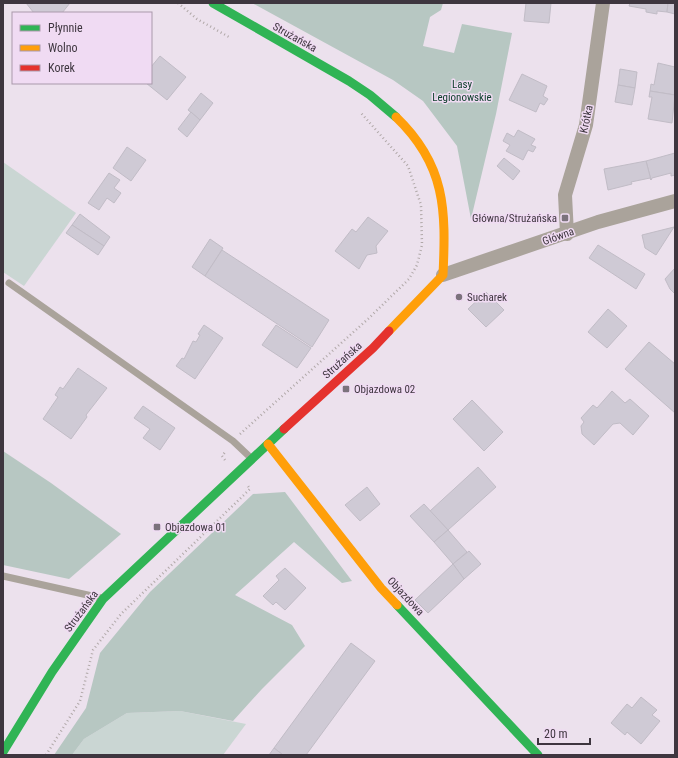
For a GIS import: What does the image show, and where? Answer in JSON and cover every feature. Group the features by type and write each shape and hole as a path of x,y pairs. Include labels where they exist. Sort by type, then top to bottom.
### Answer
{"main road":[{"name":"Strużańska","path":"3,752 52,672 103,599 372,348 424,293 443,276 444,213 441,192 426,154 414,135 397,116 372,95 238,19 213,3"},
{"name":"Objazdowa","path":"268,444 381,588 538,755"}],"street":[{"name":"Krótka","path":"566,234 565,195 586,125 603,3"},
{"name":"Główna","path":"443,276 598,222 675,201"}],"lane":[{"path":"9,284 233,441 252,459"},
{"path":"3,576 103,599"}],"path":[{"path":"178,3 197,19 231,38"},
{"path":"46,755 80,701 93,650 121,614 250,489 222,456 233,441 368,319 409,279 417,265 422,245 421,205 408,166 360,112"}],"shaded area":[{"path":"3,162 76,213 24,286 3,272"},
{"path":"180,711 246,724 223,755 72,755 84,739 127,713"}],"green space":[{"name":"Lasy Legionowskie","path":"252,3 443,3 441,10 430,17 423,46 454,53 462,24 512,33 496,114 471,219 457,146 423,101 393,80"},
{"path":"3,451 51,483 121,534 69,579 3,565"},
{"path":"285,492 352,581 342,583 294,542 235,595 292,625 305,646 262,689 233,721 180,711 127,713 84,739 72,755 54,755 86,708 100,653 150,592 253,494"}],"building":[{"path":"26,3 70,3 63,12 33,12"},
{"path":"526,3 551,3 549,23 524,21"},
{"path":"630,3 668,3 667,12 657,11 657,14 646,12 646,9 629,6"},
{"path":"668,3 675,3 675,14 667,12"},
{"path":"160,56 186,77 167,100 147,84 152,84 152,66"},
{"path":"658,63 675,67 675,95 650,91 651,84 654,85"},
{"path":"620,69 637,72 635,88 618,85"},
{"path":"522,74 547,86 543,96 548,99 544,105 540,103 536,112 509,100"},
{"path":"618,85 635,88 632,105 615,102"},
{"path":"650,91 675,95 672,123 648,119 652,97 649,97"},
{"path":"201,93 213,103 200,120 188,110"},
{"path":"191,112 200,120 187,137 178,129"},
{"path":"518,130 535,139 531,145 536,147 533,152 528,150 523,160 506,151 510,145 503,141 507,133 514,137"},
{"path":"127,147 146,160 131,181 113,168"},
{"path":"675,153 675,175 671,176 671,173 652,178 651,180 646,161"},
{"path":"504,158 520,171 513,180 497,166"},
{"path":"646,161 651,180 650,178 631,182 632,184 608,190 604,169"},
{"path":"109,173 120,180 114,188 121,193 114,203 107,198 99,210 88,203"},
{"path":"80,214 110,237 104,246 72,225"},
{"path":"368,217 388,231 376,246 377,253 367,255 359,269 335,251 352,229 356,232"},
{"path":"72,225 104,246 98,255 66,233"},
{"path":"674,227 656,255 645,248 642,235"},
{"path":"210,239 223,248 205,276 192,267"},
{"path":"598,245 645,274 636,289 589,258"},
{"path":"222,250 329,320 312,347 205,276"},
{"path":"675,268 675,294 670,289 665,279"},
{"path":"486,292 504,310 486,327 468,309"},
{"path":"608,309 627,326 607,348 588,332"},
{"path":"204,325 223,338 195,379 176,366 182,358 184,359 193,341 196,342 200,335 198,334"},
{"path":"276,325 311,348 297,368 262,345"},
{"path":"649,342 675,364 675,413 625,369"},
{"path":"78,368 107,388 86,415 87,417 71,439 43,419 58,397 55,395 60,387 63,389"},
{"path":"612,391 625,403 630,399 649,416 633,435 620,423 613,424 594,445 582,434 581,426 584,422 581,418 593,405 597,408"},
{"path":"472,400 503,432 484,451 453,419"},
{"path":"143,406 175,428 160,450 143,438 150,429 134,418"},
{"path":"478,467 496,487 448,530 430,511"},
{"path":"367,487 380,504 360,521 345,505"},
{"path":"424,504 448,530 434,542 410,516"},
{"path":"448,530 467,552 453,564 434,542"},
{"path":"469,551 481,564 464,579 453,564"},
{"path":"453,564 464,579 428,613 415,600"},
{"path":"285,568 306,588 285,610 276,602 273,605 263,596 279,580 276,576"},
{"path":"351,643 375,661 306,755 283,755 274,748"},
{"path":"641,697 657,710 652,715 660,721 641,744 627,732 625,735 611,723 627,704 632,708"},
{"path":"274,748 283,755 269,755"}],"traffic: fast":[{"path":"213,3 349,81 370,95 396,117"},
{"path":"3,752 52,672 103,599 284,429"},
{"path":"397,605 538,755"}],"traffic: slow":[{"path":"389,331 443,275 444,252 443,209 434,171 425,153 396,117"},
{"path":"268,444 381,588 397,605"}],"traffic: jam":[{"path":"284,429 373,348 389,331"}],"place":[{"name":"Główna/Strużańska","path":"565,218"},
{"name":"Sucharek","path":"459,297"},
{"name":"Objazdowa 02","path":"346,389"},
{"name":"Objazdowa 01","path":"157,527"}]}
